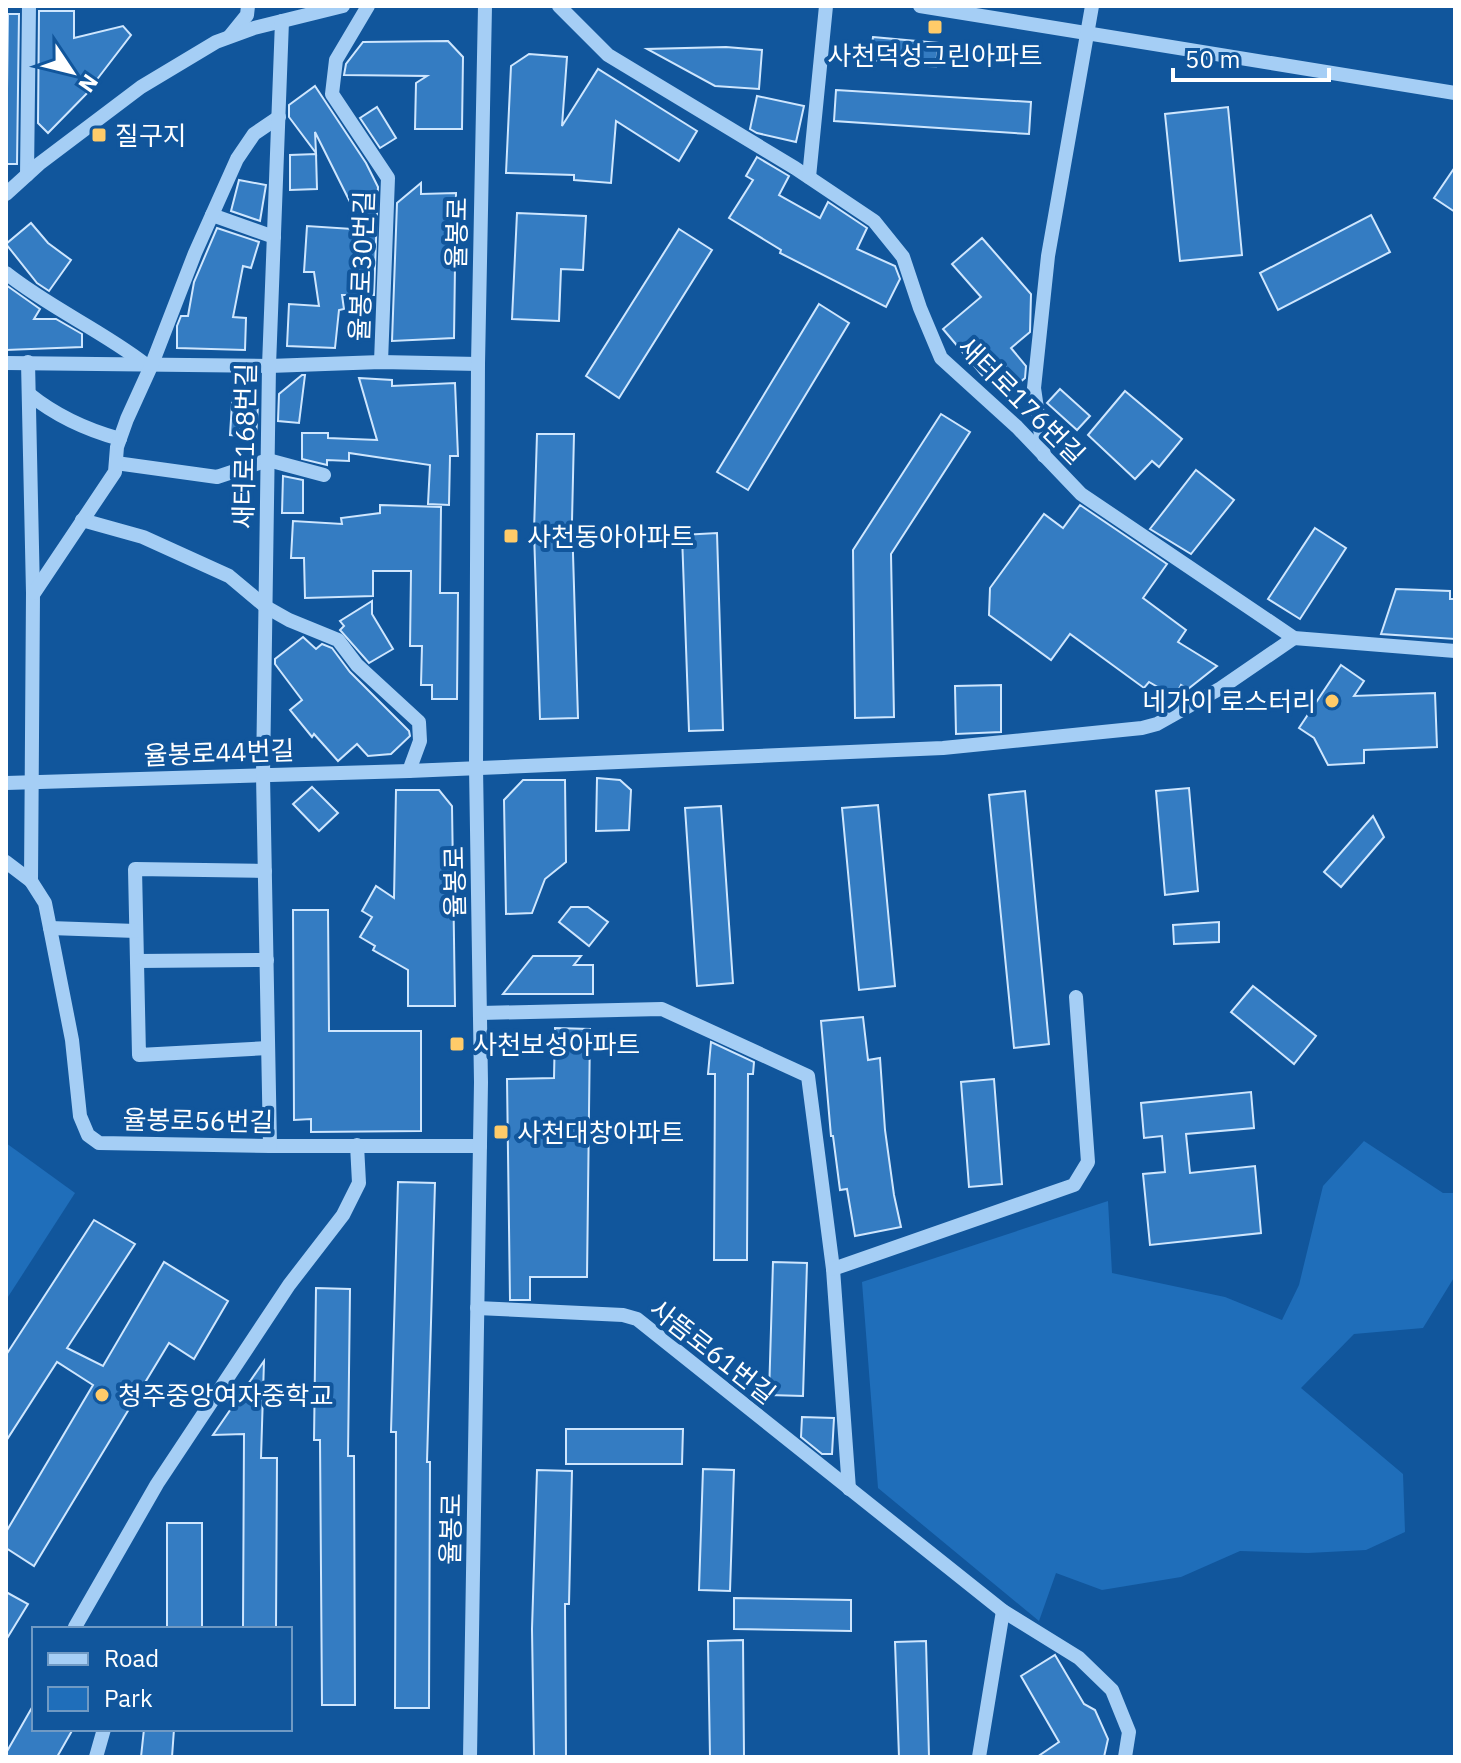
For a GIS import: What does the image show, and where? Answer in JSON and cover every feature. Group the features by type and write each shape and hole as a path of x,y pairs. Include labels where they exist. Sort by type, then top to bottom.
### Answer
{"street":[{"path":"27,175 29,6"},
{"path":"229,38 247,15 248,6"},
{"path":"6,194 84,128 141,87 229,38 343,6"},
{"name":"율봉로30번길","path":"368,6 336,60 332,94 388,178 381,362"},
{"name":"율봉로","path":"470,1757 480,1146 481,1013 476,767 478,364 485,6"},
{"name":"새터로176번길","path":"559,6 608,55 809,177 874,221 903,257 941,358 1017,427 1081,494 1294,638 1455,651"},
{"path":"809,177 826,6"},
{"path":"920,6 1455,93"},
{"path":"1044,456 1034,388 1037,358 1048,256 1092,6"},
{"name":"새터로168번길","path":"270,1146 263,775 269,366 282,21"},
{"path":"33,593 115,472 120,439 148,364 237,159 254,134 279,117"},
{"path":"212,215 274,237"},
{"path":"6,273 38,297 148,364"},
{"path":"28,362 33,593 32,783"},
{"name":"율봉로30번길","path":"6,363 269,366 381,362 478,364"},
{"path":"29,394 45,407 99,434 120,439"},
{"path":"116,463 217,477 268,460 324,475"},
{"path":"82,520 143,537 229,576 266,607 338,640 357,665 419,722 420,741 409,771"},
{"name":"율봉로44번길","path":"6,783 409,771 943,748 1142,728 1157,724 1221,688 1294,638"},
{"name":"율봉로56번길","path":"32,783 31,881 45,903 72,1040 80,1116 88,1135 99,1143 480,1146"},
{"path":"6,862 31,881"},
{"path":"265,871 135,869 139,1055 268,1048"},
{"path":"50,928 136,931"},
{"path":"137,961 267,960"},
{"path":"833,1269 1074,1185 1088,1162 1076,997"},
{"path":"481,1013 662,1009 808,1076 833,1269 849,1489"},
{"path":"75,1627 157,1484 289,1285 343,1215 359,1183 357,1145"},
{"name":"사뜸로61번길","path":"477,1308 623,1315 637,1319 1003,1611 1079,1658 1112,1690 1129,1732 1125,1757"},
{"path":"979,1757 1003,1611"},
{"path":"96,1757 103,1731"}],"green space":[{"path":"1364,1141 1443,1193 1455,1193 1455,1276 1423,1328 1354,1334 1301,1388 1403,1474 1405,1532 1366,1550 1308,1553 1240,1551 1181,1577 1102,1590 1056,1573 1039,1621 878,1488 862,1282 1108,1201 1112,1273 1225,1297 1282,1320 1299,1285 1323,1186"},
{"path":"6,1143 75,1193 6,1300"}],"building":[{"path":"39,11 74,11 74,38 123,26 131,35 96,84 48,133 38,123"},
{"path":"8,14 19,14 17,164 6,164"},
{"path":"873,37 938,43 936,67 870,60"},
{"path":"448,41 463,57 462,129 415,129 416,83 427,76 344,75 346,64 363,42"},
{"path":"726,47 762,50 759,89 715,86 647,49"},
{"path":"529,54 567,57 562,126 598,69 697,131 679,161 616,121 611,183 574,180 574,175 506,173 511,66"},
{"path":"315,86 366,163 378,187 374,295 342,295 344,309 339,310 335,348 287,346 289,304 319,306 314,272 304,272 307,226 352,229 353,208 315,132 316,153 289,117 289,105"},
{"path":"836,90 1031,102 1029,134 834,121"},
{"path":"757,96 804,106 796,142 750,129"},
{"path":"377,107 396,138 380,148 360,118"},
{"path":"1228,107 1242,255 1180,261 1165,114"},
{"path":"316,154 317,189 290,190 290,155"},
{"path":"757,157 789,176 779,195 820,218 828,202 867,228 857,249 895,266 900,279 886,307 780,253 781,250 729,218 753,180 746,176"},
{"path":"1455,167 1455,212 1434,198"},
{"path":"239,180 266,185 260,221 231,211"},
{"path":"421,183 421,194 456,193 454,338 392,341 397,203"},
{"path":"517,213 586,216 583,270 561,269 559,321 512,319"},
{"path":"1371,215 1390,252 1278,310 1260,273"},
{"path":"31,223 48,243 71,260 49,291 37,283 6,244"},
{"path":"217,228 259,242 251,268 243,266 233,317 246,318 245,350 177,348 177,326 181,316 188,316 194,282"},
{"path":"679,229 712,250 619,398 586,376"},
{"path":"982,238 1031,294 1030,332 1011,348 1026,366 1025,378 1019,383 1005,366 987,381 943,329 981,297 952,264"},
{"path":"6,285 40,309 34,319 56,319 82,334 82,347 6,350"},
{"path":"819,304 849,323 748,490 717,472"},
{"path":"305,375 299,423 278,421 279,394"},
{"path":"359,378 392,380 392,386 455,383 458,456 450,456 449,505 428,504 430,465 349,453 349,461 327,460 327,465 302,459 302,433 328,433 328,438 377,440"},
{"path":"233,388 259,390 256,437 230,435"},
{"path":"1060,389 1090,416 1077,430 1047,403"},
{"path":"1125,391 1182,439 1159,467 1152,461 1135,479 1088,435"},
{"path":"941,414 970,432 891,554 894,717 855,718 853,550"},
{"path":"537,434 574,434 572,521 578,718 540,719 534,531"},
{"path":"1196,470 1234,500 1191,554 1150,529"},
{"path":"283,476 303,480 303,513 282,513"},
{"path":"380,505 441,507 440,593 458,593 457,699 432,699 432,685 421,685 422,646 410,646 411,571 373,571 373,596 305,598 304,558 291,558 293,521 342,524 341,518 380,513"},
{"path":"1080,505 1167,564 1143,598 1186,630 1178,642 1217,666 1188,689 1181,685 1175,697 1149,682 1144,688 1070,634 1051,660 989,615 990,588 1044,514 1063,528"},
{"path":"1315,528 1346,548 1300,619 1268,599"},
{"path":"717,533 723,730 689,731 682,535"},
{"path":"1396,589 1450,591 1450,599 1455,599 1455,639 1381,634"},
{"path":"372,601 372,614 393,649 369,663 340,630 344,626 340,621"},
{"path":"303,637 316,649 322,644 332,648 350,672 409,731 410,736 391,754 368,756 357,744 338,761 314,734 312,737 290,710 302,700 275,664 275,659"},
{"path":"1341,665 1364,681 1354,696 1435,693 1437,747 1364,750 1364,763 1328,765 1314,738 1299,728"},
{"path":"1001,685 1001,732 956,734 955,686"},
{"path":"597,778 620,780 631,790 629,830 596,831"},
{"path":"523,780 565,780 566,862 545,879 532,913 506,914 504,800"},
{"path":"312,787 338,813 319,831 293,804"},
{"path":"1189,788 1198,891 1165,895 1156,791"},
{"path":"396,790 439,790 452,806 455,1006 408,1006 408,970 373,950 375,946 360,937 372,917 362,911 376,886 394,898"},
{"path":"1025,791 1049,1044 1014,1048 989,795"},
{"path":"878,805 895,986 859,990 842,808"},
{"path":"721,806 733,983 697,986 685,808"},
{"path":"1373,816 1384,837 1341,887 1324,872"},
{"path":"571,907 588,907 608,922 589,946 559,922"},
{"path":"293,910 328,910 329,1031 421,1031 421,1131 311,1132 311,1119 294,1120"},
{"path":"1219,922 1219,942 1174,944 1173,925"},
{"path":"533,956 581,956 574,965 593,965 593,994 503,994"},
{"path":"1253,986 1316,1036 1294,1064 1231,1012"},
{"path":"863,1017 868,1060 880,1058 885,1130 901,1227 855,1236 847,1189 840,1190 831,1136 821,1021"},
{"path":"555,1028 590,1029 587,1277 530,1277 530,1300 510,1300 507,1079 554,1078"},
{"path":"711,1042 754,1062 753,1074 748,1074 747,1260 714,1260 715,1074 708,1074"},
{"path":"994,1079 1002,1184 969,1187 961,1082"},
{"path":"1251,1092 1254,1128 1186,1134 1190,1173 1255,1166 1261,1233 1150,1245 1143,1174 1165,1172 1162,1136 1144,1138 1141,1103"},
{"path":"398,1182 435,1183 427,1462 430,1462 429,1708 395,1708 396,1432 391,1432"},
{"path":"94,1220 135,1244 67,1348 103,1366 164,1262 228,1301 194,1359 169,1343 34,1566 6,1548 6,1532 93,1385 57,1362 6,1441 6,1355"},
{"path":"773,1262 807,1263 803,1396 769,1395"},
{"path":"316,1288 350,1289 348,1456 354,1456 355,1705 322,1705 320,1440 314,1440"},
{"path":"264,1361 261,1458 277,1458 276,1627 243,1627 244,1434 213,1435"},
{"path":"802,1417 834,1418 832,1454 822,1454 801,1437"},
{"path":"566,1429 683,1429 682,1464 566,1464"},
{"path":"703,1469 734,1470 730,1591 699,1590"},
{"path":"537,1470 572,1471 569,1604 565,1604 566,1757 534,1757 532,1629"},
{"path":"167,1523 202,1523 202,1627 167,1627"},
{"path":"6,1592 28,1604 6,1640"},
{"path":"734,1598 851,1600 851,1631 734,1629"},
{"path":"743,1640 744,1757 710,1757 708,1641"},
{"path":"926,1641 929,1757 899,1757 895,1642"},
{"path":"1055,1655 1084,1704 1095,1710 1108,1739 1104,1757 1037,1757 1059,1742 1021,1676"},
{"path":"32,1708 32,1731 72,1731 57,1757 6,1757"},
{"path":"144,1731 174,1731 172,1757 141,1757"}],"place":[{"name":"사천덕성그린아파트","path":"935,27"},
{"name":"질구지","path":"99,135"},
{"name":"사천동아아파트","path":"511,536"},
{"name":"네가이 로스터리","path":"1332,701"},
{"name":"사천보성아파트","path":"457,1044"},
{"name":"사천대창아파트","path":"501,1132"},
{"name":"청주중앙여자중학교","path":"102,1395"}]}
